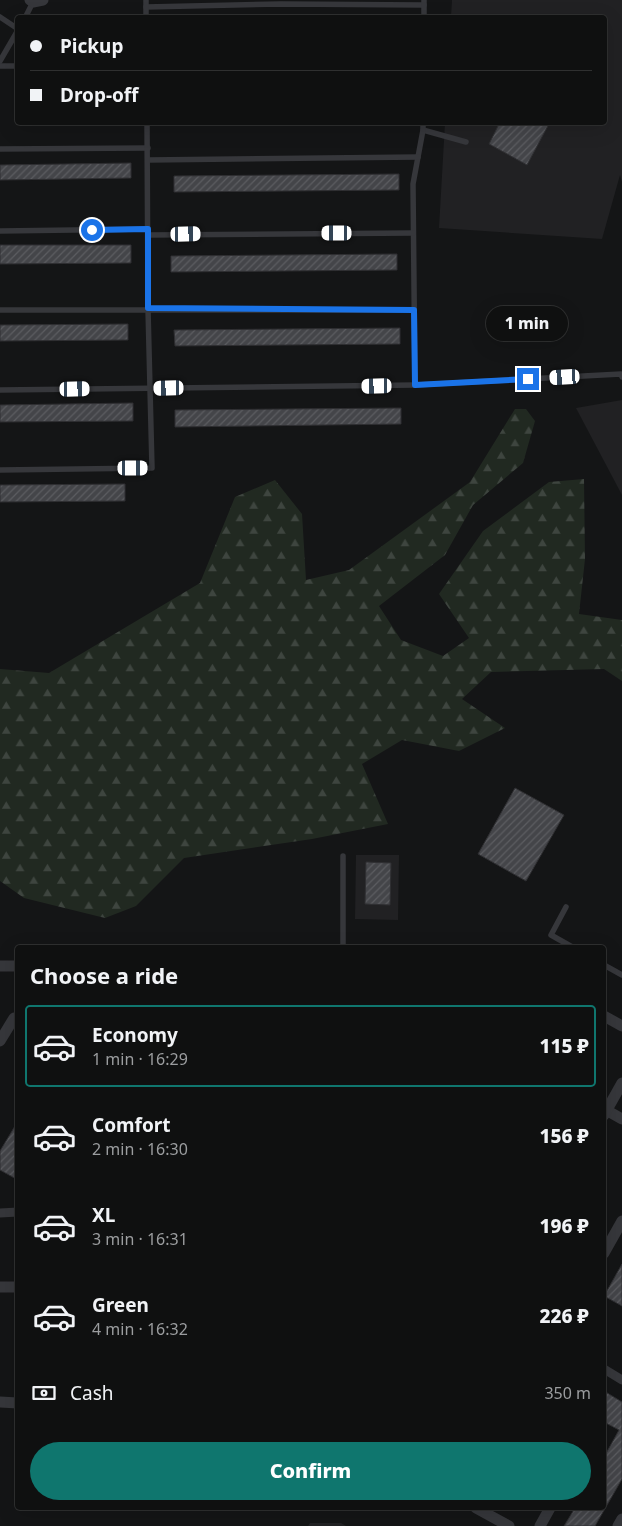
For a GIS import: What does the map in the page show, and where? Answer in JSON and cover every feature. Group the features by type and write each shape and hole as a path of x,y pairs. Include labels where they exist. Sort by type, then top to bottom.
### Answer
{"street":[{"path":"0,966 15,966"},
{"path":"606,1017 622,1026"},
{"path":"0,1042 15,1018"},
{"path":"606,1111 622,1083"},
{"path":"606,1113 622,1119"},
{"path":"0,1212 15,1212"},
{"path":"606,1249 622,1220"},
{"path":"0,1287 15,1287"},
{"path":"606,1370 622,1380"},
{"path":"0,1402 15,1403"},
{"path":"480,1510 509,1526"},
{"path":"540,1526 549,1510"},
{"path":"618,1526 622,1519"}],"lane":[{"path":"26,15 36,1"},
{"path":"146,3 424,3"},
{"path":"0,17 15,27"},
{"path":"0,61 15,34"},
{"path":"0,66 15,66"},
{"path":"0,470 152,468 148,308 148,125"},
{"path":"415,385 413,184 423,125"},
{"path":"423,130 466,142"},
{"path":"0,149 148,148"},
{"path":"148,160 418,157"},
{"path":"0,231 413,232"},
{"path":"0,310 148,308 414,310"},
{"path":"0,390 415,385 621,374 622,377"},
{"path":"343,856 343,945"},
{"path":"566,906 551,935 569,945"},
{"path":"606,966 622,975"}],"shaded area":[{"path":"452,0 622,0 622,182 620,175 602,239 439,228 445,125 607,125 607,15 451,15"},
{"path":"622,400 622,495 576,408"},
{"path":"356,855 399,855 398,920 355,919"},
{"path":"310,1523 341,1523 346,1526 308,1526"}],"green space":[{"path":"515,409 526,409 535,421 523,463 473,505 445,555 379,606 401,640 443,656 469,638 439,594 483,531 549,482 584,479 585,559 579,614 622,620 622,681 604,669 491,672 462,699 505,728 459,751 402,740 362,764 388,824 312,839 184,858 136,906 105,918 24,898 0,881 0,669 49,673 200,583 235,497 275,480 302,514 306,580 349,570 470,482"}],"building":[{"path":"498,125 548,125 527,165 489,144"},
{"path":"131,163 131,178 0,180 0,165"},
{"path":"399,174 399,190 174,192 174,176"},
{"path":"0,245 131,245 131,263 0,264"},
{"path":"397,254 397,270 171,272 171,256"},
{"path":"128,324 128,340 0,341 0,325"},
{"path":"400,328 400,344 175,346 174,330"},
{"path":"133,403 133,421 0,422 0,405"},
{"path":"401,408 401,424 175,427 175,410"},
{"path":"125,484 125,501 0,502 0,485"},
{"path":"515,788 564,815 526,881 478,854"},
{"path":"366,862 391,863 390,905 365,904"},
{"path":"15,1126 15,1178 0,1170 0,1151"},
{"path":"622,1264 622,1306 606,1297 606,1292"},
{"path":"606,1392 622,1402 622,1479 606,1507 606,1453 619,1430 606,1423"},
{"path":"574,1510 604,1510 595,1526 564,1526"}],"route":[{"path":"92,230 148,229 148,308 414,310 415,385 528,379"}]}
